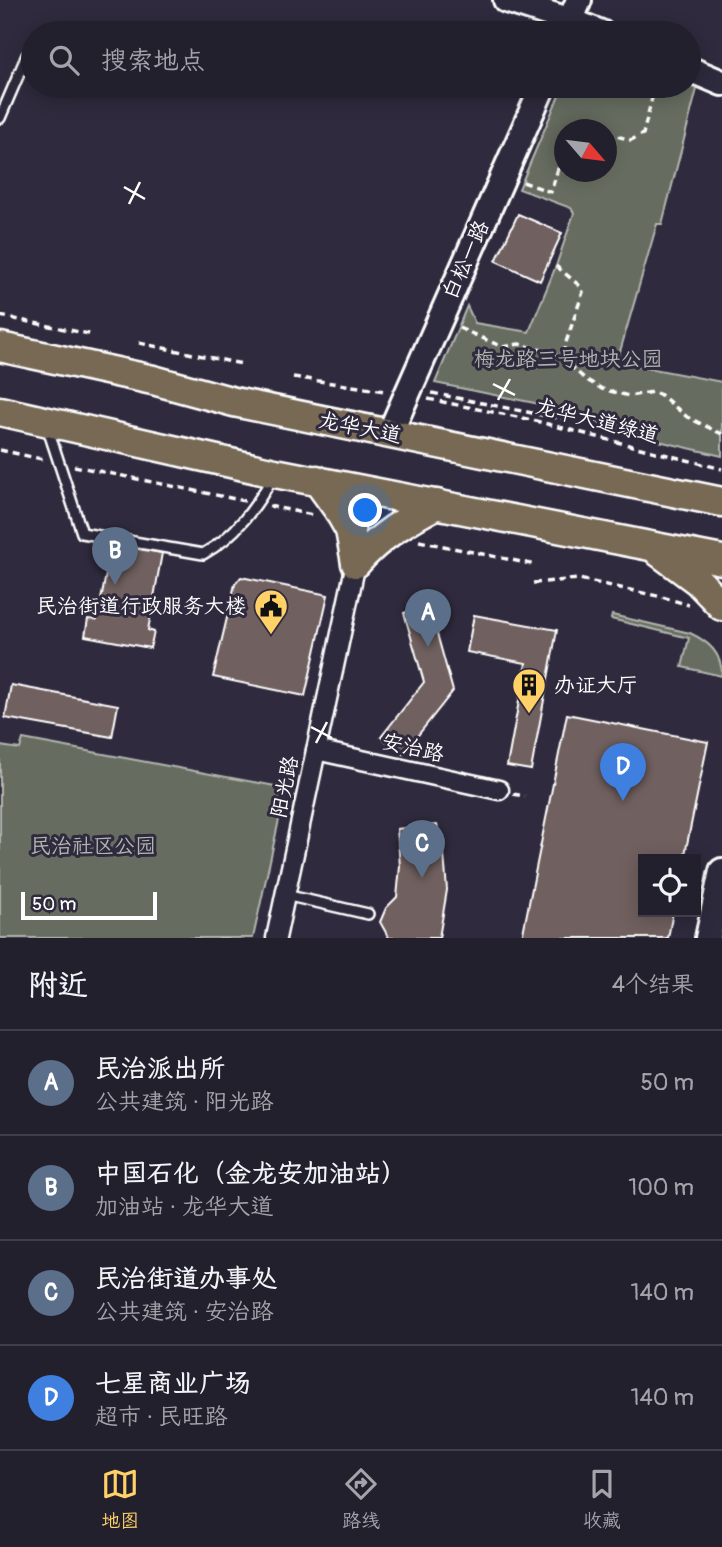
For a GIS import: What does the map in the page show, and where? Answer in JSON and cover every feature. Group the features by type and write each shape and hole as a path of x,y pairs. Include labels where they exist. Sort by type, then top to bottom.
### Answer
{"main road":[{"name":"龙华大道","path":"0,347 153,380 234,402 716,499"},
{"path":"0,411 275,473 722,560"},
{"path":"317,480 350,530 356,562"},
{"path":"356,562 381,537 407,519 437,504"},
{"path":"651,547 698,581 709,607"}],"street":[{"path":"506,0 572,18"},
{"path":"701,74 722,83"},
{"name":"白松一路","path":"390,433 537,98"},
{"name":"阳光路","path":"276,938 356,562"},
{"name":"安治路","path":"316,750 499,790"},
{"path":"708,938 722,871"}],"lane":[{"path":"0,118 21,69"},
{"path":"45,421 82,533 203,554 234,532 260,500 275,473"},
{"path":"285,895 368,914"}],"path":[{"path":"617,136 631,141 643,134 652,98"},
{"path":"516,180 551,192 554,182"},
{"path":"556,266 580,286 583,292 561,357"},
{"path":"0,316 94,335"},
{"path":"452,325 503,347 519,344 546,349 561,357 594,386 629,396 653,392 661,395 687,417 722,434"},
{"path":"139,343 242,364"},
{"path":"293,377 387,391"},
{"path":"432,393 567,420"},
{"name":"龙华大道绿道","path":"423,398 532,420 722,468"},
{"path":"0,450 42,459"},
{"path":"74,466 235,499"},
{"path":"273,507 316,516"},
{"path":"417,540 537,565"},
{"path":"533,583 579,579 709,607"}],"green space":[{"name":"梅龙路三号地块公园","path":"558,98 695,98 662,224 657,224 617,362 722,382 722,456 625,433 564,409 435,383 467,306 475,323 529,332 574,213 571,208 519,189"},
{"path":"612,615 697,636 717,655 722,676 682,667 689,638 611,619"},
{"name":"民治社区公园","path":"23,739 286,788 253,938 0,938 0,746 20,749"}],"building":[{"path":"518,214 562,233 540,281 496,261"},
{"path":"112,544 162,553 148,630 154,632 150,648 85,636 88,619 97,620"},
{"name":"民治街道行政服务大楼","path":"241,577 328,595 305,696 213,677 235,584"},
{"path":"429,605 453,691 403,754 381,737 424,682 404,613"},
{"name":"办证大厅","path":"474,615 557,630 531,770 507,766 526,663 467,652"},
{"path":"11,685 118,705 112,737 5,718"},
{"path":"567,714 708,742 685,854 638,854 638,917 672,917 668,938 522,938"},
{"path":"437,825 444,854 447,890 439,938 389,938 380,922 386,908 397,897 400,866 397,829"}],"place":[{"name":"中国石化（金龙安加油站）","path":"115,585"},
{"name":"民治街道行政服务大楼","path":"271,636"},
{"name":"民治派出所","path":"428,647"},
{"name":"办证大厅","path":"529,715"},
{"name":"七星商业广场","path":"623,801"},
{"name":"民治街道办事处","path":"422,878"}]}
